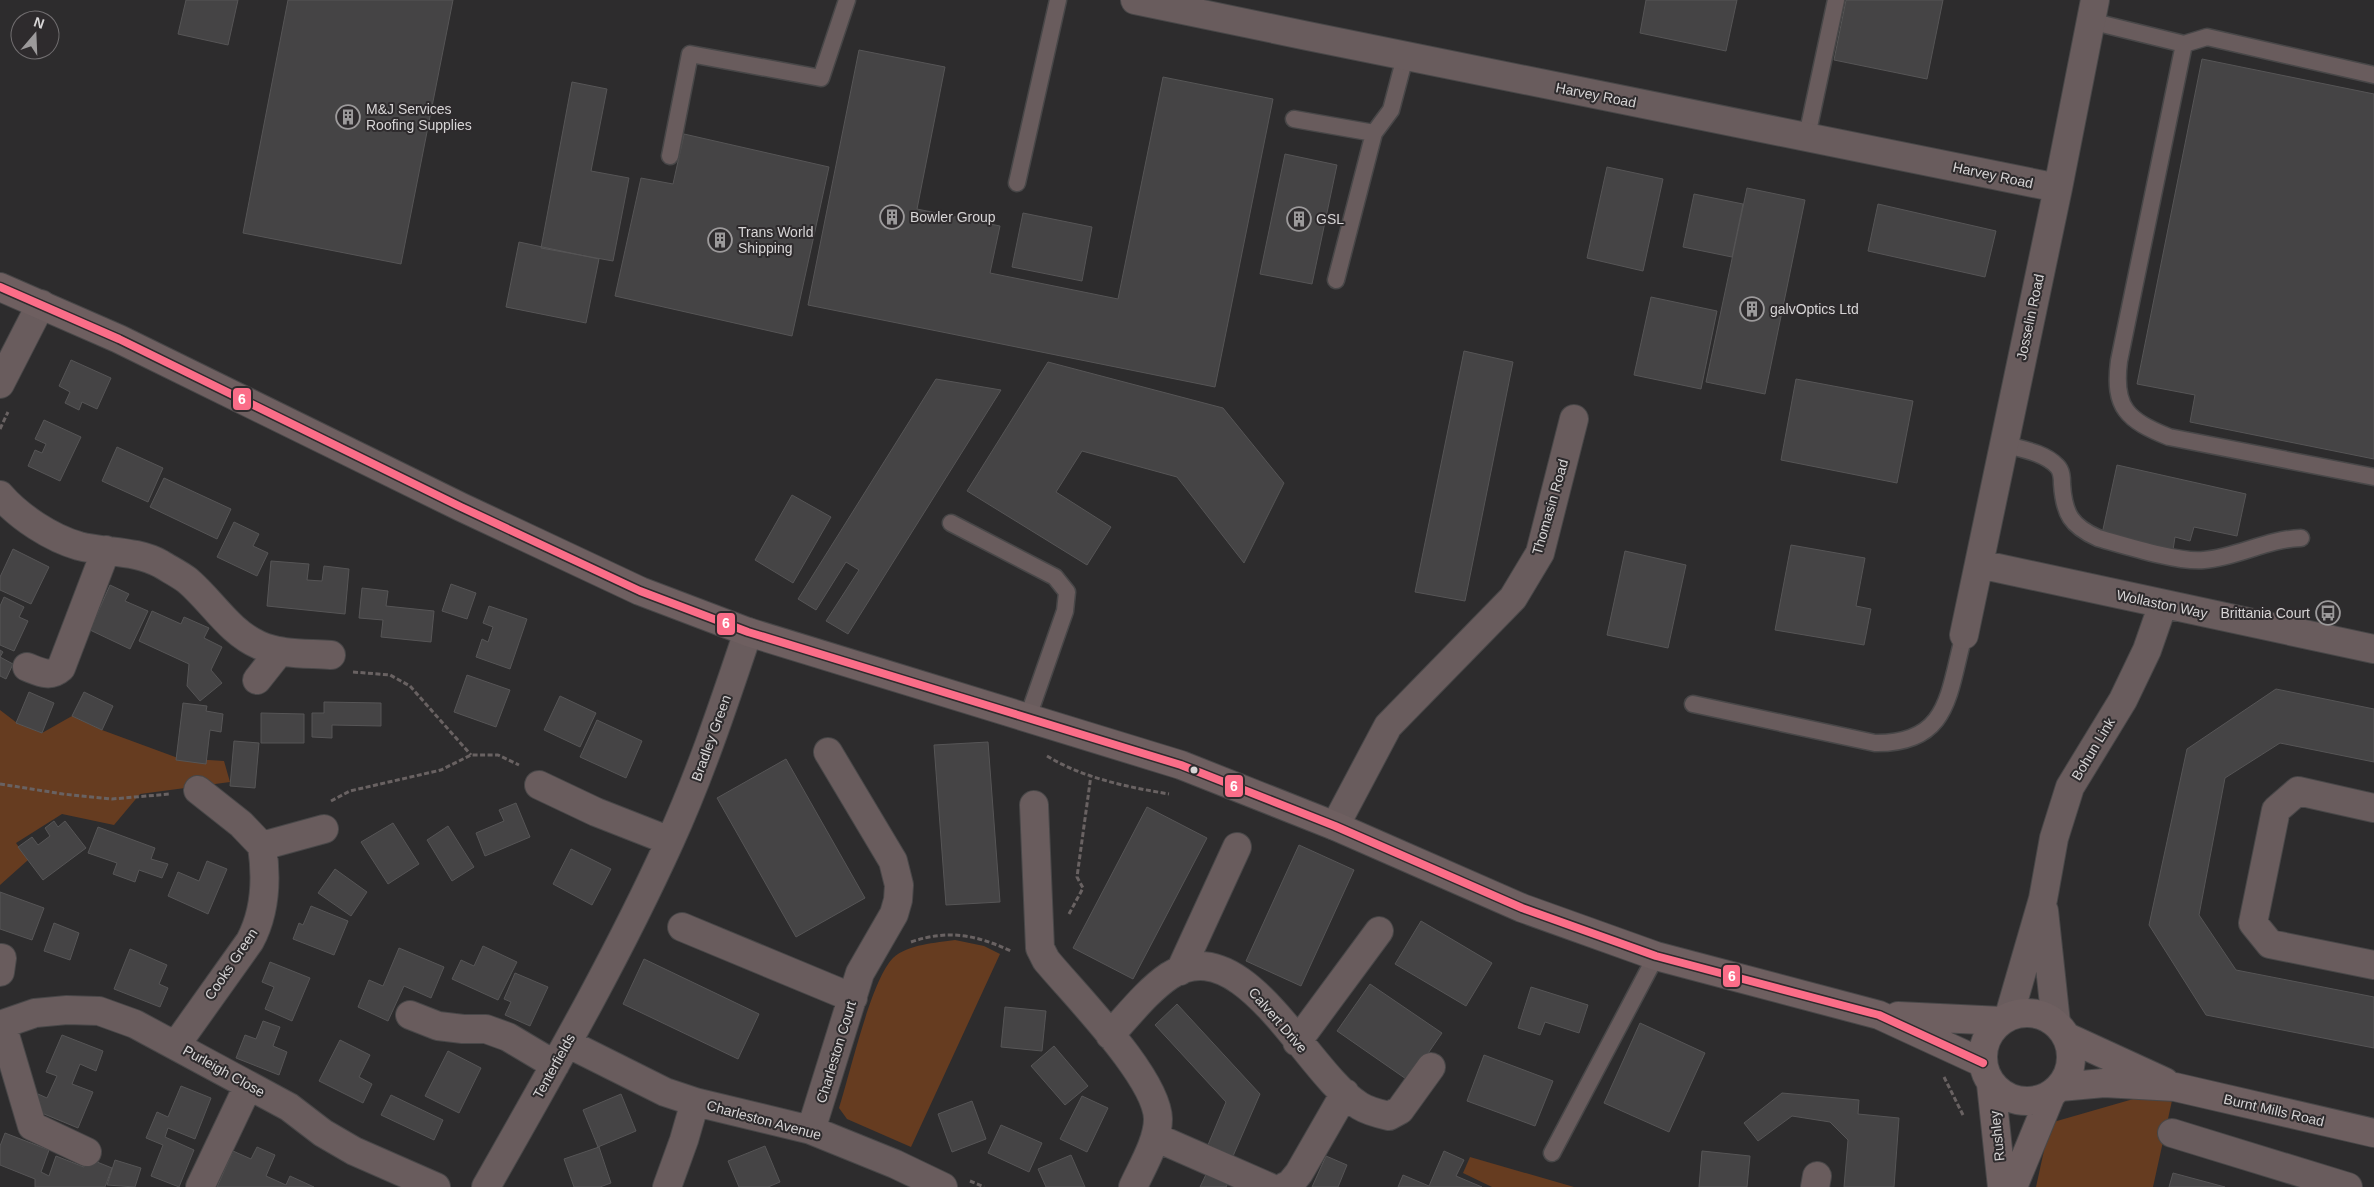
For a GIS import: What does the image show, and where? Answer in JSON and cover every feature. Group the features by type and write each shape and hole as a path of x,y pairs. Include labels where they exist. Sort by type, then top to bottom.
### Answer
{"street":[{"name":"Harvey Road","path":"1135,0 1405,58 1806,136 2058,188"},
{"name":"Josselin Road","path":"1964,634 2058,188 2092,10"},
{"path":"0,287 119,339 640,592 748,632 1181,765 1335,826 1522,908 1656,956 1879,1015 2006,1018 2024,1013 2039,1014 2061,1030"},
{"path":"6,394 41,304"},
{"name":"Thomasin Road","path":"1335,826 1388,726 1513,598 1540,553 1574,419"},
{"path":"0,495 49,533 79,546 134,555 158,563 186,579 242,637 261,646 280,651 331,655"},
{"path":"27,667 46,674 55,674 61,668 106,550"},
{"name":"Wollaston Way","path":"1979,564 2374,649"},
{"name":"Bohun Link","path":"2043,899 2054,838 2070,787 2123,700 2147,650 2163,604"},
{"name":"Bradley Green","path":"620,943 670,841 699,772 748,632"},
{"path":"257,680 280,651"},
{"name":"Charleston Court","path":"811,1130 857,986 894,914 898,900 899,885 893,861 828,752"},
{"path":"530,775 596,812 670,841"},
{"path":"198,790 242,824 262,846 326,816"},
{"path":"2374,808 2298,790 2276,810 2252,923 2270,944 2374,965"},
{"path":"1034,805 1040,948 1046,960 1110,1035 1141,1076 1154,1099 1158,1119 1155,1137 1133,1187"},
{"name":"Cooks Green","path":"176,1045 250,940 258,925 263,905 266,870 262,846"},
{"path":"1180,971 1237,847"},
{"path":"1987,1074 1986,1039 1994,1026 2006,1018 2043,899"},
{"path":"1879,1015 1987,1074 2003,1095 2017,1101 2035,1101 2055,1091 2068,1073 2071,1057 2061,1030 2043,899"},
{"path":"682,927 857,986"},
{"path":"1298,1042 1379,931"},
{"name":"Tenterfields","path":"486,1187 561,1054 620,943"},
{"name":"Calvert Drive","path":"1110,1035 1161,982 1180,971 1198,966 1219,968 1238,978 1255,991 1344,1093 1360,1107 1389,1116 1400,1110 1431,1067"},
{"name":"Purleigh Close","path":"2,1021 35,1013 67,1010 99,1011 136,1024 288,1107 323,1133 354,1152 436,1187"},
{"name":"Charleston Avenue","path":"410,1015 438,1026 462,1029 486,1028 695,1102 811,1130 895,1164 942,1187"},
{"path":"2,1021 32,1126 87,1152"},
{"name":"Burnt Mills Road","path":"2061,1030 2175,1087"},
{"name":"Rushley","path":"1987,1074 2002,1187"},
{"name":"Burnt Mills Road","path":"2055,1091 2104,1083 2175,1087 2374,1133"},
{"path":"200,1187 248,1086"},
{"name":"Rushley","path":"2013,1187 2055,1091"},
{"path":"1284,1187 1290,1184 1299,1172 1344,1093"},
{"name":"Charleston Avenue","path":"666,1187 684,1140 695,1102"},
{"path":"2172,1133 2348,1187"},
{"path":"1155,1137 1269,1187"}],"lane":[{"path":"670,156 690,54 821,78 846,0"},
{"path":"1017,183 1058,0"},
{"path":"1806,136 1836,0"},
{"path":"2092,10 2184,44 2207,37 2374,75"},
{"path":"2184,44 2119,361 2116,382 2118,398 2126,410 2146,428 2169,438 2374,477"},
{"path":"1336,280 1374,133 1391,110 1405,58"},
{"path":"1294,119 1374,133"},
{"path":"2003,444 2037,454 2058,466 2062,474 2066,508 2069,517 2084,532 2098,538 2202,561 2223,558 2273,541 2301,538"},
{"path":"951,523 1055,577 1067,592 1065,611 1028,717"},
{"path":"1692,704 1875,743 1896,743 1920,736 1935,723 1944,707 1964,634"},
{"path":"1552,1153 1656,956"}],"path":[{"path":"0,429 6,394"},
{"path":"429,707 471,755"},
{"path":"326,816 350,791 441,770 471,755 498,755 530,775"},
{"path":"0,784 63,794 112,799 198,790"},
{"path":"909,943 927,937 954,934 987,940 1016,954"}],"shaded area":[{"path":"0,710 17,723 42,733 72,716 102,730 178,758 224,761 230,782 140,794 114,825 62,814 16,843 28,860 0,885"},
{"path":"955,940 984,946 1000,954 911,1147 847,1119 839,1108 869,1006 885,969 893,958 906,950 922,945"},
{"path":"2175,1087 2153,1187 2036,1187 2050,1123"},
{"path":"1470,1157 1574,1187 1492,1187 1463,1173"}],"building":[{"path":"186,0 238,0 228,45 178,34"},
{"name":"M&J Services Roofing Supplies","path":"288,0 453,0 401,264 243,233"},
{"path":"1646,0 1737,0 1726,51 1640,33"},
{"path":"1846,0 1943,0 1927,79 1834,60"},
{"name":"Bowler Group","path":"859,50 945,67 917,209 1000,226 990,273 1118,299 1163,77 1273,99 1215,387 808,305"},
{"path":"2202,59 2374,94 2374,459 2190,422 2195,395 2137,384"},
{"path":"572,82 607,89 591,171 629,178 613,261 541,248"},
{"name":"Trans World Shipping","path":"684,134 829,167 792,336 615,296 641,178 673,184"},
{"name":"GSL","path":"1285,154 1337,165 1312,284 1260,274"},
{"path":"1607,167 1663,179 1643,271 1587,258"},
{"name":"galvOptics Ltd","path":"1747,188 1805,200 1765,394 1706,382"},
{"path":"1694,194 1743,204 1732,257 1683,247"},
{"path":"1878,204 1996,231 1985,277 1868,251"},
{"path":"1023,213 1092,227 1082,281 1012,267"},
{"path":"519,242 599,259 586,323 506,307"},
{"path":"1651,297 1717,311 1701,389 1634,375"},
{"path":"1464,351 1513,362 1465,601 1415,592"},
{"path":"71,360 111,378 97,409 82,402 79,410 65,403 70,392 59,386"},
{"path":"1048,362 1223,408 1284,483 1244,563 1177,477 1082,451 1056,492 1111,527 1087,565 967,491"},
{"path":"936,379 1001,390 848,634 826,621 859,570 846,562 816,610 798,599"},
{"path":"1796,379 1913,401 1897,483 1781,460"},
{"path":"44,420 81,437 60,481 28,466 35,450 42,453 46,444 35,439"},
{"path":"117,447 163,468 148,502 102,481"},
{"path":"2117,465 2246,494 2237,536 2194,527 2190,541 2175,537 2173,550 2102,534"},
{"path":"164,478 231,509 217,539 150,507"},
{"path":"792,495 831,517 793,583 755,560"},
{"path":"234,522 259,534 253,546 268,553 257,576 217,557"},
{"path":"1791,545 1865,558 1856,606 1871,609 1864,645 1775,630"},
{"path":"13,549 49,567 31,604 0,590 0,577"},
{"path":"1625,551 1686,565 1668,648 1607,635"},
{"path":"271,561 309,564 307,580 322,581 324,566 349,569 345,614 267,606"},
{"path":"451,584 476,593 467,619 442,611"},
{"path":"110,585 129,594 125,601 148,611 130,649 90,630"},
{"path":"362,588 388,591 386,606 434,611 431,642 381,637 383,620 359,618"},
{"path":"4,597 24,607 19,617 28,621 14,651 0,645 0,606"},
{"path":"489,606 527,619 510,669 476,657 482,639 488,642 493,627 483,623"},
{"path":"152,611 181,624 184,617 209,628 204,638 222,647 211,670 222,683 200,701 187,686 189,664 139,641"},
{"path":"0,657 13,664 6,679 0,676"},
{"path":"467,675 510,690 496,727 454,712"},
{"path":"2276,689 2374,709 2374,762 2280,743 2225,778 2199,915 2236,970 2374,997 2374,1048 2206,1015 2149,925 2187,749"},
{"path":"29,692 54,703 42,733 16,723"},
{"path":"84,692 113,706 102,730 72,716"},
{"path":"560,696 596,713 580,747 544,730"},
{"path":"324,702 381,703 381,726 332,725 332,738 312,737 312,713 324,713"},
{"path":"183,703 207,706 206,711 223,714 221,732 210,730 206,764 176,760"},
{"path":"261,713 304,714 304,743 261,743"},
{"path":"597,720 642,741 626,778 580,757"},
{"path":"234,741 259,743 255,788 230,786"},
{"path":"988,742 1000,902 946,905 934,745"},
{"path":"786,759 865,898 796,937 717,798"},
{"path":"516,803 530,837 485,856 476,833 504,821 499,810"},
{"path":"1147,807 1207,838 1133,979 1073,948"},
{"path":"54,821 58,827 65,821 86,848 43,880 18,847 32,837 38,845 50,836 45,828"},
{"path":"393,823 419,864 388,884 361,842"},
{"path":"448,826 474,867 452,881 427,840"},
{"path":"98,827 155,848 151,859 168,864 162,878 139,870 135,882 113,874 117,863 88,853"},
{"path":"1299,845 1354,870 1301,986 1246,961"},
{"path":"571,849 611,869 592,905 553,884"},
{"path":"207,861 227,869 208,914 168,896 178,872 199,881"},
{"path":"335,869 367,892 351,916 318,893"},
{"path":"0,892 44,908 32,940 0,929"},
{"path":"311,906 348,921 334,955 293,939 299,923 303,925"},
{"path":"1421,921 1492,963 1466,1006 1395,964"},
{"path":"54,923 79,933 70,960 44,951"},
{"path":"483,946 517,962 498,1000 452,979 461,960 474,966"},
{"path":"399,948 444,967 431,998 404,986 388,1021 358,1007 369,980 383,986"},
{"path":"130,949 167,965 159,984 168,988 160,1007 114,989"},
{"path":"644,959 759,1014 738,1059 623,1004"},
{"path":"270,962 310,978 292,1021 265,1009 274,987 262,982"},
{"path":"515,973 548,987 530,1026 505,1015 511,1002 504,999"},
{"path":"1370,984 1442,1033 1409,1081 1337,1031"},
{"path":"1531,987 1588,1005 1579,1033 1545,1022 1540,1035 1518,1028"},
{"path":"1177,1004 1260,1094 1230,1163 1205,1152 1226,1102 1155,1025"},
{"path":"1005,1007 1046,1011 1042,1051 1001,1047"},
{"path":"263,1021 280,1027 273,1046 287,1052 279,1075 236,1058 245,1035 256,1039"},
{"path":"1640,1023 1705,1053 1669,1132 1604,1103"},
{"path":"62,1035 103,1051 96,1071 80,1064 72,1084 93,1092 78,1128 32,1109 38,1094 47,1098 57,1076 46,1072"},
{"path":"340,1040 370,1055 359,1077 372,1084 363,1103 319,1081"},
{"path":"1054,1046 1088,1086 1065,1105 1031,1066"},
{"path":"448,1051 481,1068 459,1113 425,1096"},
{"path":"1484,1055 1553,1081 1535,1126 1467,1101"},
{"path":"181,1086 211,1098 195,1139 168,1128 165,1137 194,1150 179,1187 151,1176 163,1145 146,1138 157,1112 168,1117"},
{"path":"1782,1093 1859,1100 1858,1114 1899,1118 1894,1187 1844,1187 1848,1140 1830,1122 1792,1116 1758,1141 1744,1123"},
{"path":"621,1094 636,1131 598,1147 583,1110"},
{"path":"391,1095 443,1120 434,1140 381,1115"},
{"path":"1082,1096 1108,1108 1087,1152 1060,1139"},
{"path":"972,1101 986,1139 952,1152 938,1114"},
{"path":"1001,1125 1042,1143 1029,1172 988,1153"},
{"path":"5,1133 49,1150 41,1172 49,1176 56,1156 84,1167 87,1158 112,1168 105,1187 35,1187 35,1179 0,1165 0,1146"},
{"path":"765,1146 780,1182 768,1187 739,1187 728,1161"},
{"path":"257,1147 275,1155 266,1176 286,1185 290,1176 314,1187 217,1187 233,1151 251,1159"},
{"path":"599,1147 611,1183 600,1187 574,1187 564,1159"},
{"path":"1444,1151 1464,1160 1456,1176 1482,1187 1398,1187 1403,1175 1429,1186"},
{"path":"1702,1151 1750,1156 1747,1187 1699,1187"},
{"path":"1071,1155 1085,1187 1046,1187 1038,1169"},
{"path":"1326,1156 1347,1165 1338,1187 1312,1187"},
{"path":"115,1160 141,1168 135,1187 107,1185"},
{"path":"1211,1164 1233,1174 1226,1187 1200,1187"},
{"path":"2173,1173 2225,1187 2169,1187"}],"transit line":[{"name":"6","path":"0,287 119,339 461,507 640,591 748,632 1181,765 1335,826 1522,908 1656,956 1879,1015 1983,1063"}],"place":[{"name":"M&J Services Roofing Supplies","path":"348,117"},
{"name":"Bowler Group","path":"892,217"},
{"name":"GSL","path":"1299,219"},
{"name":"Trans World Shipping","path":"720,240"},
{"name":"galvOptics Ltd","path":"1752,309"},
{"name":"Brittania Court","path":"2328,613"}]}
